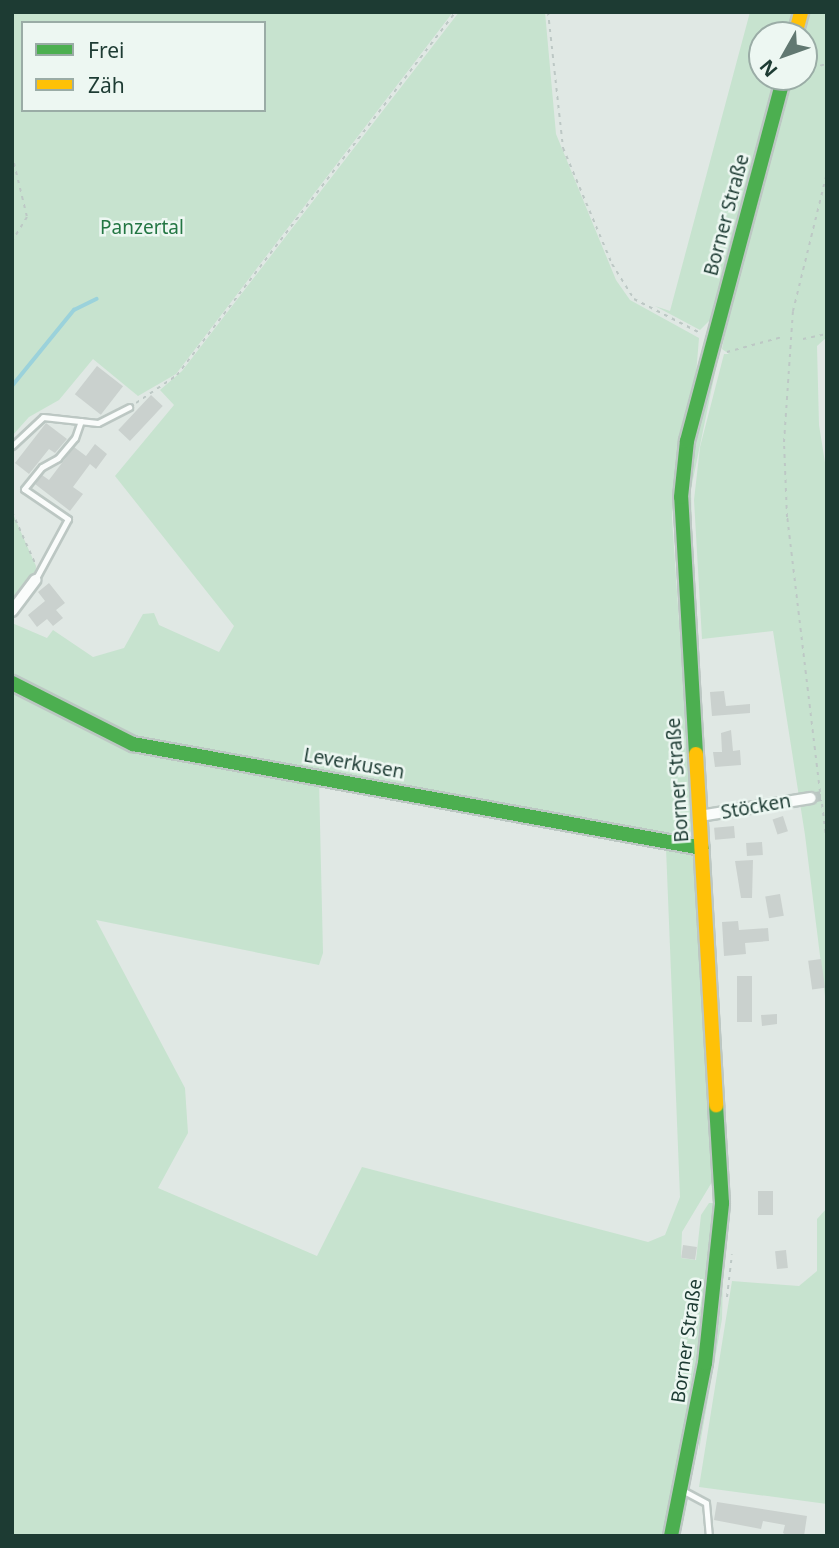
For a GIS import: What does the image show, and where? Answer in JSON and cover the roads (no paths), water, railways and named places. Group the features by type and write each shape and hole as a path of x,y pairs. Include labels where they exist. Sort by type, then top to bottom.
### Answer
{"main road":[{"name":"Borner Straße","path":"671,1536 682,1490 712,1309 722,1203 681,497 687,440 780,91"},
{"name":"Leverkusen","path":"12,683 133,744 702,848"}],"street":[{"path":"12,611 35,580"},
{"name":"Stöcken","path":"700,817 811,798"}],"lane":[{"path":"12,446 43,417 98,423 129,407"},
{"path":"35,580 68,520 24,489 42,467 58,458 75,438 80,421"},
{"path":"682,1490 706,1503 709,1536"}],"waterway":[{"path":"12,386 74,310 97,299"}],"tunnel":[{"path":"811,798 827,795"}],"park label":[{"name":"Panzertal","path":"142,228"}]}
